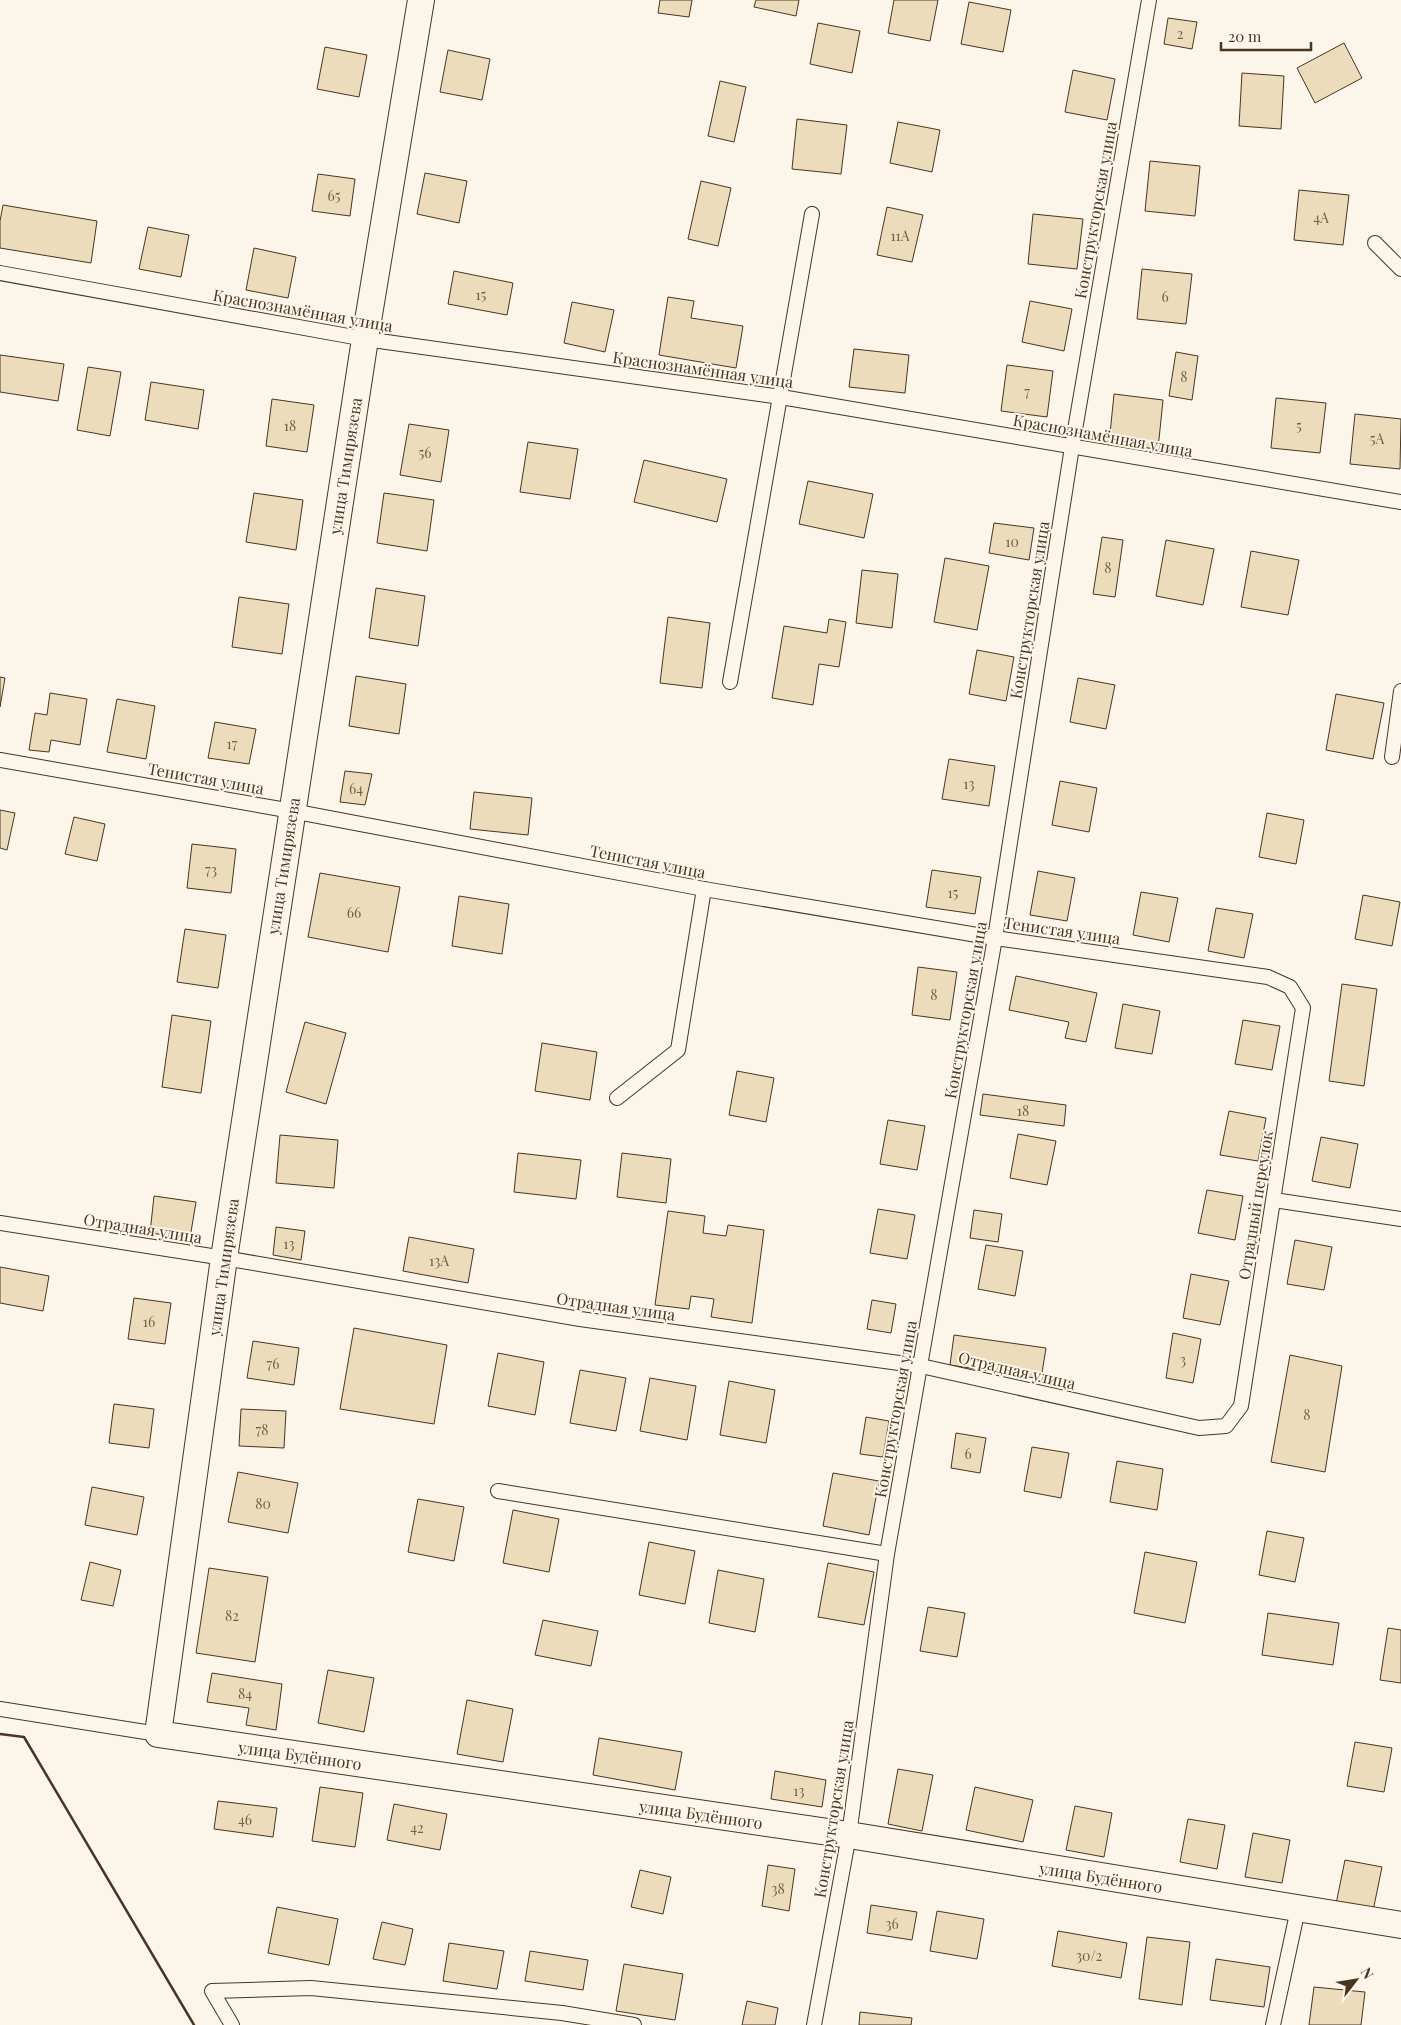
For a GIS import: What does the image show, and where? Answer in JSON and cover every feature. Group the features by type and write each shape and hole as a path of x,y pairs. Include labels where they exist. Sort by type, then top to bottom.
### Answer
{"street":[{"name":"улица Тимирязева","path":"158,1734 224,1258 364,339 421,0"},
{"name":"улица Будённого","path":"158,1734 849,1835 1401,1925"}],"lane":[{"name":"Конструкторская улица","path":"814,2025 849,1835 887,1554 995,938 1072,447 1150,0"},
{"path":"730,682 812,214"},
{"path":"1375,243 1401,269"},
{"name":"Краснознамённая улица","path":"0,273 364,339 781,397 1401,502"},
{"path":"1392,757 1401,692"},
{"name":"Тенистая улица","path":"0,760 292,811 704,890 995,938 1268,977 1290,987"},
{"path":"617,1098 678,1050 704,890"},
{"name":"Отрадный переулок","path":"1226,1426 1241,1406 1303,1008 1290,987"},
{"path":"1274,1200 1401,1219"},
{"name":"Отрадная улица","path":"0,1223 224,1258 580,1319 921,1366 1199,1428 1226,1426"},
{"path":"498,1492 887,1554"},
{"name":"улица Будённого","path":"0,1709 158,1734"},
{"path":"1273,2025 1298,1909"},
{"path":"232,2025 212,1991 311,1988 562,2013 634,2025"}],"building":[{"path":"660,0 692,0 689,17 658,13"},
{"path":"756,0 799,0 796,16 754,7"},
{"path":"894,0 938,0 930,41 888,33"},
{"path":"969,2 1011,10 1003,52 961,44"},
{"path":"1168,18 1197,22 1192,49 1164,44"},
{"path":"818,23 860,31 852,73 810,64"},
{"path":"1344,43 1362,78 1315,103 1297,68"},
{"path":"325,47 367,55 359,97 317,89"},
{"path":"448,50 490,59 482,100 440,92"},
{"path":"1073,70 1115,79 1107,120 1065,112"},
{"path":"1242,73 1284,76 1281,129 1239,126"},
{"path":"720,81 746,87 734,142 708,136"},
{"path":"797,119 847,125 841,174 792,169"},
{"path":"898,122 940,130 932,172 890,163"},
{"path":"1150,161 1200,166 1195,216 1145,211"},
{"path":"425,173 467,181 459,223 417,214"},
{"path":"318,174 355,179 350,216 312,211"},
{"path":"701,181 731,188 718,246 688,239"},
{"path":"1299,190 1349,195 1343,245 1294,240"},
{"path":"3,205 97,221 91,263 0,248 0,221"},
{"path":"887,207 923,215 912,262 877,255"},
{"path":"1033,214 1083,219 1077,269 1028,264"},
{"path":"148,227 189,235 181,277 139,269"},
{"path":"254,248 296,257 288,298 246,290"},
{"path":"1142,269 1192,274 1186,324 1137,319"},
{"path":"454,271 513,283 507,315 448,304"},
{"path":"668,297 694,301 691,318 743,326 736,368 659,355"},
{"path":"1030,301 1072,309 1064,351 1022,342"},
{"path":"572,302 614,310 605,352 564,343"},
{"path":"854,349 909,355 905,393 849,387"},
{"path":"1176,352 1198,356 1192,400 1169,396"},
{"path":"0,355 64,364 58,401 0,392"},
{"path":"1007,365 1053,371 1047,417 1001,411"},
{"path":"88,367 121,372 110,436 77,430"},
{"path":"151,382 204,390 198,429 145,420"},
{"path":"1114,394 1163,400 1158,449 1109,444"},
{"path":"1276,398 1326,403 1320,453 1271,448"},
{"path":"272,399 314,405 307,452 266,446"},
{"path":"1355,414 1401,419 1400,469 1350,464"},
{"path":"409,424 449,430 441,482 400,475"},
{"path":"528,442 578,449 570,499 520,492"},
{"path":"644,460 727,479 717,522 634,502"},
{"path":"808,481 873,494 864,538 799,524"},
{"path":"254,493 303,500 296,550 246,542"},
{"path":"384,493 434,500 427,551 377,543"},
{"path":"994,523 1034,528 1029,560 989,553"},
{"path":"1102,537 1123,540 1115,597 1093,594"},
{"path":"1166,540 1214,549 1203,605 1156,596"},
{"path":"1251,551 1299,560 1288,615 1241,607"},
{"path":"945,558 989,566 977,630 934,622"},
{"path":"862,570 898,574 892,628 856,623"},
{"path":"376,588 425,596 418,646 369,638"},
{"path":"239,597 289,604 282,654 232,647"},
{"path":"668,617 710,623 702,688 660,683"},
{"path":"829,619 846,622 839,667 819,664 813,705 772,698 784,626 827,633"},
{"path":"977,650 1014,657 1006,701 969,694"},
{"path":"356,676 406,684 399,734 349,726"},
{"path":"0,677 5,678 0,707"},
{"path":"1078,678 1115,685 1106,729 1070,722"},
{"path":"50,693 87,699 80,745 51,740 49,752 29,750 35,713 47,715"},
{"path":"1336,694 1384,703 1373,759 1326,750"},
{"path":"117,699 155,706 146,759 107,752"},
{"path":"215,722 256,729 249,764 208,758"},
{"path":"949,759 995,766 989,806 942,799"},
{"path":"345,771 372,774 365,805 340,802"},
{"path":"1060,781 1097,788 1089,832 1052,825"},
{"path":"474,792 532,798 528,835 470,829"},
{"path":"0,810 15,813 7,850 0,848"},
{"path":"1267,813 1304,820 1296,864 1259,857"},
{"path":"74,817 105,824 97,861 65,854"},
{"path":"192,844 236,849 231,893 187,888"},
{"path":"932,870 981,877 975,914 926,907"},
{"path":"1038,871 1075,878 1067,921 1030,915"},
{"path":"320,873 400,887 388,952 308,937"},
{"path":"1141,892 1178,898 1169,942 1133,935"},
{"path":"1363,895 1400,902 1392,946 1355,939"},
{"path":"459,896 509,904 502,954 452,946"},
{"path":"1216,908 1253,914 1244,958 1208,951"},
{"path":"185,929 226,935 218,988 177,982"},
{"path":"918,967 957,972 950,1020 912,1015"},
{"path":"1016,976 1097,993 1086,1042 1065,1038 1069,1022 1009,1010"},
{"path":"1342,984 1377,989 1364,1086 1329,1081"},
{"path":"1123,1004 1160,1011 1152,1054 1115,1048"},
{"path":"172,1015 211,1021 201,1093 162,1087"},
{"path":"1243,1020 1280,1026 1272,1070 1235,1064"},
{"path":"305,1022 346,1033 326,1104 286,1092"},
{"path":"542,1043 597,1052 590,1100 535,1091"},
{"path":"737,1071 774,1078 766,1122 729,1115"},
{"path":"983,1094 1066,1105 1064,1126 980,1115"},
{"path":"1229,1111 1266,1118 1258,1161 1220,1155"},
{"path":"888,1120 925,1126 917,1170 880,1164"},
{"path":"1018,1134 1056,1141 1047,1185 1010,1178"},
{"path":"280,1135 338,1140 334,1188 276,1183"},
{"path":"1321,1137 1358,1144 1350,1188 1312,1181"},
{"path":"518,1153 581,1160 576,1199 514,1192"},
{"path":"622,1153 671,1159 666,1203 617,1197"},
{"path":"1207,1190 1243,1196 1235,1240 1198,1233"},
{"path":"154,1196 196,1202 190,1238 150,1233"},
{"path":"878,1209 915,1215 907,1259 870,1253"},
{"path":"974,1210 1002,1214 998,1242 970,1238"},
{"path":"668,1211 705,1216 703,1233 726,1236 728,1225 764,1230 752,1323 711,1317 714,1299 691,1296 689,1309 655,1305"},
{"path":"276,1227 305,1231 301,1260 273,1255"},
{"path":"409,1237 474,1249 468,1283 403,1271"},
{"path":"1295,1240 1332,1247 1324,1290 1287,1284"},
{"path":"986,1245 1023,1251 1015,1296 978,1289"},
{"path":"0,1267 49,1276 43,1311 0,1303"},
{"path":"1191,1274 1229,1281 1220,1325 1183,1318"},
{"path":"134,1298 171,1303 165,1344 128,1339"},
{"path":"872,1300 896,1304 891,1333 867,1329"},
{"path":"354,1328 447,1345 434,1424 340,1409"},
{"path":"1173,1333 1201,1339 1193,1383 1166,1378"},
{"path":"954,1335 1046,1348 1041,1379 950,1365"},
{"path":"253,1341 299,1348 294,1385 247,1378"},
{"path":"498,1353 544,1362 535,1415 488,1406"},
{"path":"1290,1355 1342,1366 1325,1472 1271,1462"},
{"path":"580,1370 626,1378 616,1431 570,1423"},
{"path":"650,1378 696,1386 687,1440 640,1431"},
{"path":"729,1381 775,1390 766,1443 720,1435"},
{"path":"114,1404 154,1409 149,1448 109,1443"},
{"path":"241,1409 286,1411 284,1448 239,1446"},
{"path":"866,1417 889,1421 883,1457 860,1454"},
{"path":"956,1433 986,1438 980,1473 951,1468"},
{"path":"1032,1447 1069,1453 1061,1498 1024,1491"},
{"path":"1117,1461 1163,1469 1157,1510 1110,1502"},
{"path":"238,1472 298,1483 288,1533 228,1522"},
{"path":"833,1473 879,1481 869,1535 823,1526"},
{"path":"92,1487 144,1497 137,1535 85,1525"},
{"path":"418,1499 464,1507 454,1561 408,1552"},
{"path":"513,1510 559,1519 549,1572 503,1563"},
{"path":"1267,1531 1304,1538 1295,1582 1259,1575"},
{"path":"649,1542 695,1551 685,1604 639,1595"},
{"path":"1145,1552 1197,1562 1185,1623 1134,1613"},
{"path":"90,1562 121,1570 113,1606 81,1600"},
{"path":"828,1563 874,1572 864,1625 818,1617"},
{"path":"209,1568 268,1577 255,1662 196,1653"},
{"path":"718,1570 764,1579 755,1632 709,1623"},
{"path":"928,1607 965,1613 957,1657 920,1651"},
{"path":"1268,1613 1339,1623 1333,1665 1262,1655"},
{"path":"543,1620 598,1631 591,1666 535,1655"},
{"path":"1388,1628 1401,1630 1401,1683 1380,1680"},
{"path":"328,1670 374,1678 364,1732 318,1723"},
{"path":"212,1673 282,1684 276,1730 246,1725 249,1708 207,1702"},
{"path":"467,1700 513,1709 503,1762 457,1754"},
{"path":"599,1738 682,1752 675,1790 593,1775"},
{"path":"1355,1742 1392,1748 1384,1792 1347,1786"},
{"path":"898,1769 933,1775 922,1831 888,1824"},
{"path":"775,1771 826,1780 822,1807 771,1799"},
{"path":"320,1787 363,1793 355,1847 312,1841"},
{"path":"975,1787 1033,1800 1023,1842 966,1830"},
{"path":"218,1801 277,1808 273,1837 214,1829"},
{"path":"394,1804 447,1814 440,1850 387,1840"},
{"path":"1075,1806 1112,1813 1104,1857 1066,1850"},
{"path":"1188,1819 1225,1825 1217,1869 1180,1862"},
{"path":"1253,1833 1290,1840 1282,1883 1245,1877"},
{"path":"1345,1860 1382,1867 1373,1911 1336,1904"},
{"path":"768,1865 795,1869 789,1911 762,1906"},
{"path":"640,1870 671,1877 663,1914 631,1907"},
{"path":"871,1905 917,1912 912,1940 867,1933"},
{"path":"277,1907 338,1919 329,1965 268,1953"},
{"path":"937,1911 984,1919 977,1959 930,1951"},
{"path":"382,1922 413,1929 405,1965 373,1959"},
{"path":"1058,1931 1127,1943 1121,1978 1052,1966"},
{"path":"1147,1937 1190,1942 1182,2005 1139,1999"},
{"path":"449,1943 504,1951 497,1989 443,1981"},
{"path":"530,1951 588,1960 583,1990 525,1981"},
{"path":"1216,1959 1270,1967 1264,2007 1210,2000"},
{"path":"624,1964 683,1974 675,2020 616,2011"},
{"path":"1314,1987 1365,1992 1361,2025 1309,2025"},
{"path":"747,2001 778,2008 775,2025 742,2025"},
{"path":"860,2012 912,2018 911,2025 859,2025"}],"wall":[{"path":"0,1734 24,1737 194,2025"}]}
